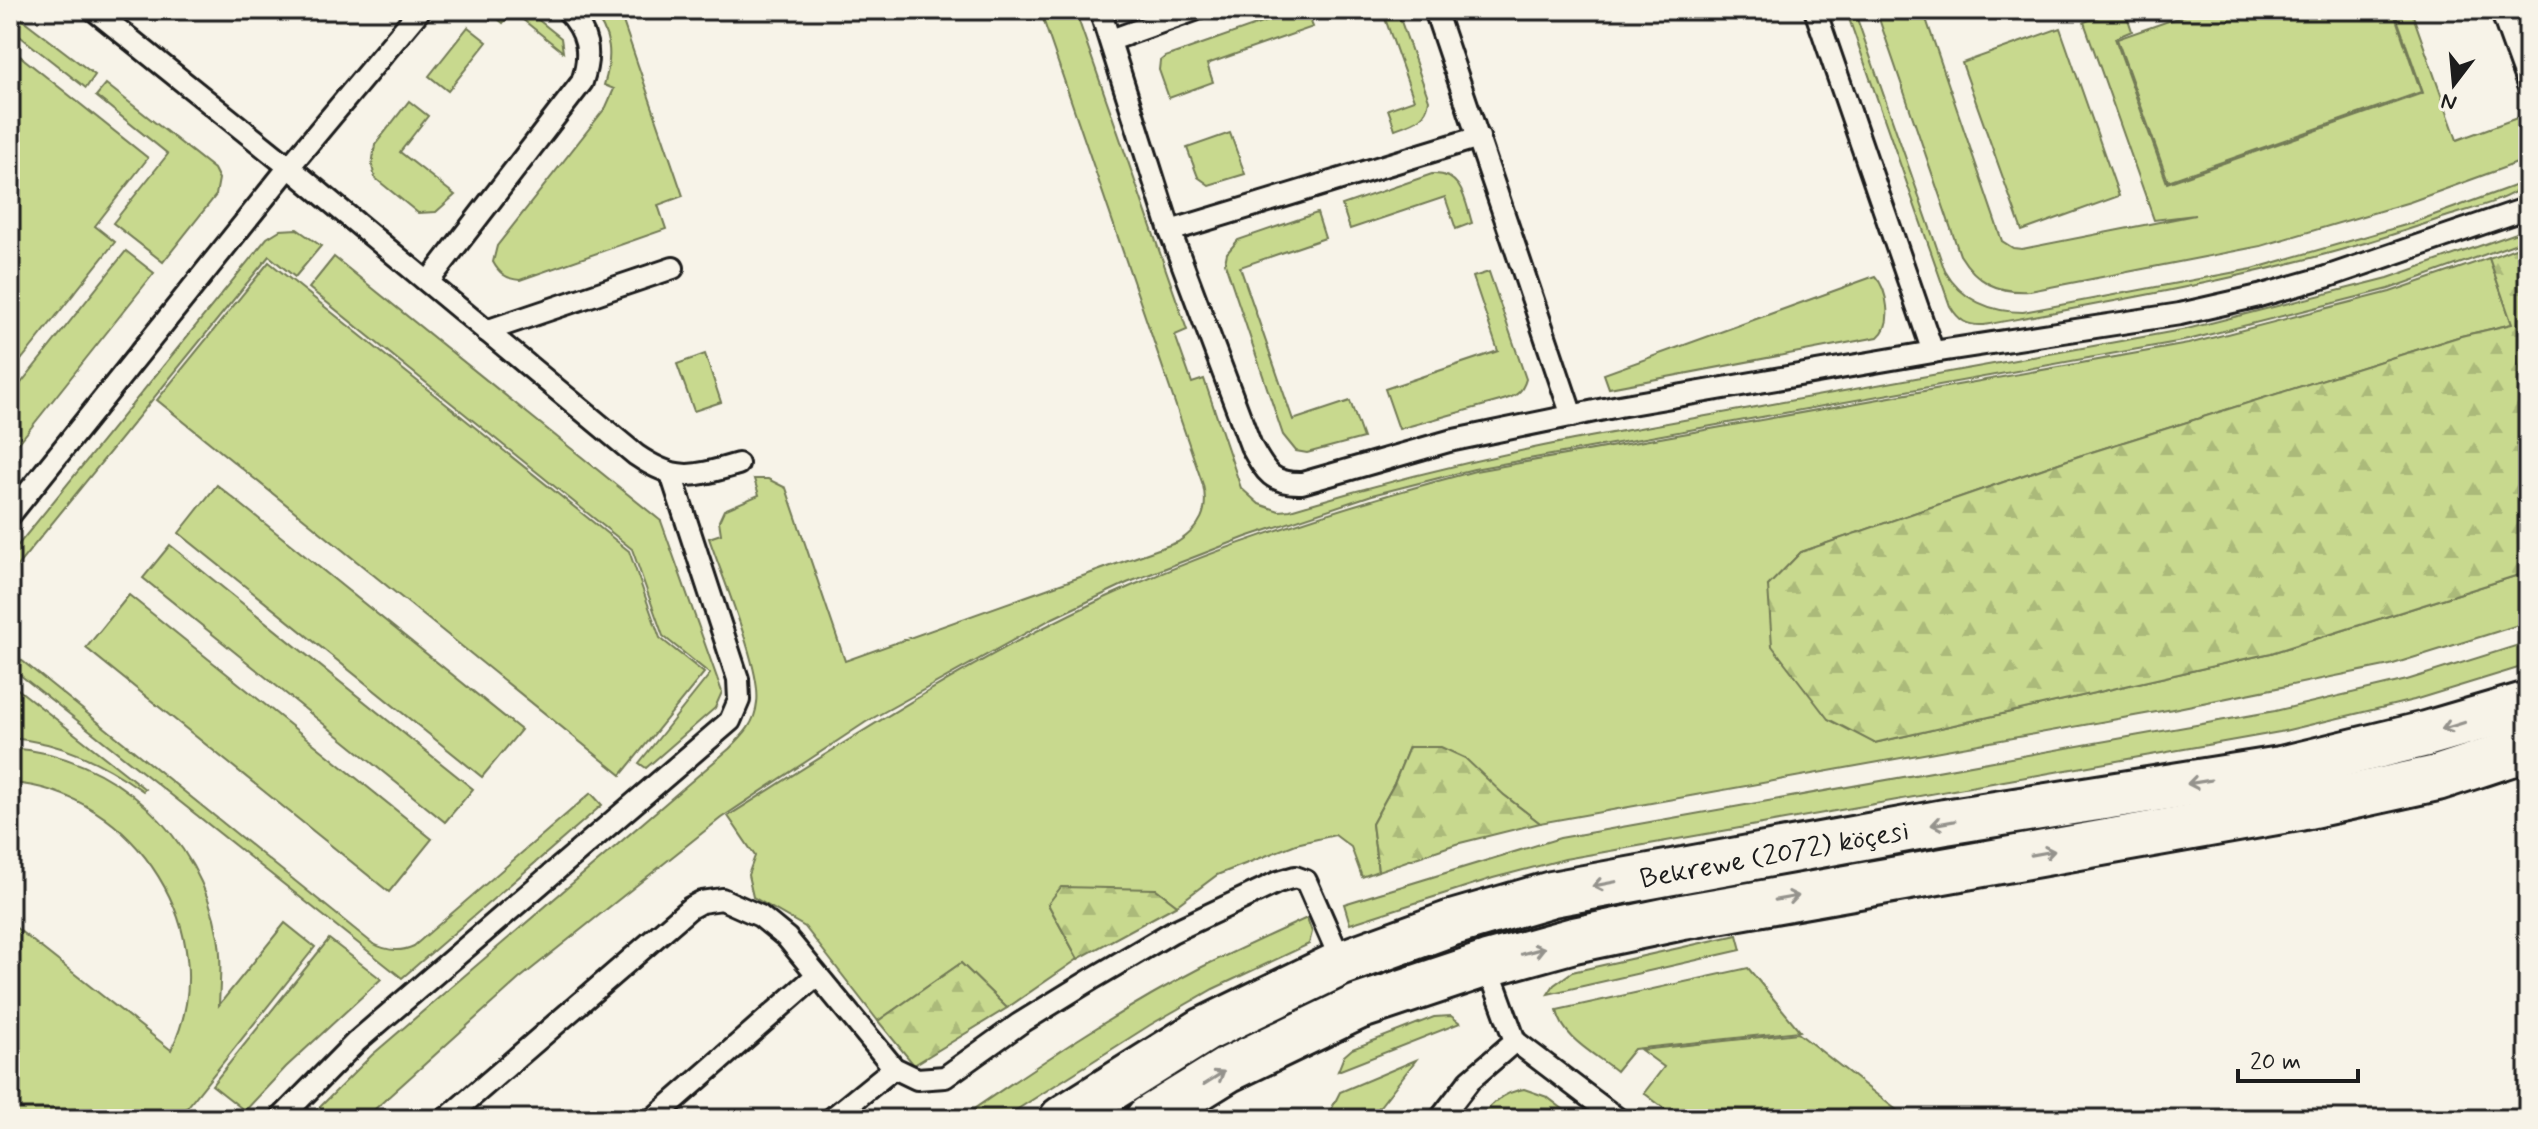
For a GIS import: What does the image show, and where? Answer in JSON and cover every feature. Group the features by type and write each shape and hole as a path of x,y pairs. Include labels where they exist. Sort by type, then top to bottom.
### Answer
{"main road":[{"name":"Bekrewe (2072) köçesi","path":"1062,1119 1204,1030 1342,963 1452,923 1552,894 1945,822 2281,769 2426,734 2528,704"},
{"name":"Bekrewe (2072) köçesi","path":"1148,1119 1227,1070 1358,1007 1487,964 1574,940 1683,917 2299,808 2437,778 2528,748"}],"lane":[{"path":"94,10 636,455 656,469 671,474 689,475 738,464"},
{"path":"11,513 289,167 420,10"},
{"path":"428,282 582,82 587,67 587,40 582,27 567,10"},
{"path":"1100,10 1170,231 1251,446 1271,477 1286,483 1302,483 1449,441 1572,416 1933,352 2180,314 2259,296 2340,272 2528,208"},
{"path":"1111,40 1195,10"},
{"path":"1435,10 1572,416"},
{"path":"1815,10 1933,352"},
{"path":"2501,10 2528,85"},
{"path":"1170,231 1479,137"},
{"path":"486,331 673,268"},
{"path":"280,1119 356,1042 730,721 739,700 738,679 671,474"},
{"path":"446,1119 666,928 701,902 722,899 760,916 787,938 894,1068 917,1079 945,1077 1019,1024 1172,932 1295,877 1306,881 1342,963"},
{"path":"1487,964 1515,1041 1618,1119"},
{"path":"653,1119 817,975"},
{"path":"1440,1119 1470,1080 1515,1041"},
{"path":"831,1119 894,1068"}],"green space":[{"path":"10,10 95,75 86,88 17,34 10,41"},
{"path":"487,10 526,10 561,38 563,52 512,11 503,23"},
{"path":"591,10 619,10 683,196 658,205 666,229 520,280 507,277 493,262 497,246 606,107 614,89 604,85 609,46 603,28"},
{"path":"1040,10 1075,10 1187,330 1175,335 1192,383 1204,379 1241,488 1259,504 1279,511 1573,440 2187,329 2388,278 2528,229 2528,239 2389,289 2188,340 1474,469 1372,495 1246,537 1127,583 1053,618 866,722 721,818 519,979 364,1119 308,1119 372,1055 729,749 748,729 757,703 753,668 709,538 721,534 719,521 724,510 759,495 754,479 768,479 786,488 845,661 1178,542 1198,524 1204,511 1203,485"},
{"path":"1306,10 1313,27 1207,64 1213,82 1169,98 1159,70 1160,61 1165,57"},
{"path":"1382,10 1397,10 1429,100 1422,116 1395,129 1388,109 1414,100"},
{"path":"1846,10 1854,10 1945,271 1959,290 1988,307 2023,312 2252,269 2409,224 2525,182 2527,184 2508,196 2386,237 2272,268 2158,293 1973,325 1960,319 1950,306"},
{"path":"1876,10 1923,10 2002,241 2013,248 2022,249 2195,215 2154,220 2084,22 2117,10 2125,10 2132,31 2115,38 2167,183 2423,93 2394,10 2411,10 2457,140 2528,114 2528,159 2410,202 2261,246 2030,291 1998,288 1974,273 1960,255"},
{"path":"2200,10 2393,10 2421,92 2168,181 2117,39"},
{"path":"468,27 487,42 448,91 429,76"},
{"path":"2060,28 2119,196 2022,231 1962,63"},
{"path":"20,56 148,158 95,226 115,242 10,374 10,68"},
{"path":"106,84 214,169 219,179 216,195 163,262 113,223 168,154 96,96"},
{"path":"409,101 428,116 400,152 455,195 436,212 418,213 375,178 372,166 375,145"},
{"path":"1230,133 1245,174 1209,185 1198,177 1187,148"},
{"path":"1432,174 1450,178 1461,189 1472,223 1456,229 1445,197 1350,229 1342,205"},
{"path":"1317,213 1325,238 1240,267 1293,420 1350,401 1363,438 1307,453 1296,451 1283,435 1225,263 1227,253 1238,240"},
{"path":"297,229 321,246 295,277 269,256 10,575 10,555 267,238 280,230"},
{"path":"2528,243 2528,572 2271,653 1874,743 1828,719 1772,646 1768,586 1801,552 2079,456 2461,336 2512,324 2489,258"},
{"path":"126,251 154,273 10,454 10,397"},
{"path":"334,257 661,521 722,692 715,708 646,768 639,763 710,674 663,636 632,549 309,288"},
{"path":"2489,258 2512,324 2461,336 2079,456 1801,552 1768,586 1874,743 2271,653 2528,572 2528,622 2390,665 2173,709 1540,823 1504,795 1409,747 1394,784 1372,824 1378,871 1362,877 1351,847 1335,835 1296,844 1217,875 1177,905 1156,889 1048,904 1078,959 1007,1008 961,963 878,1021 805,927 753,897 748,875 755,856 728,816 924,694 1025,637 1129,587 1257,537 1343,508 1475,471 2188,344 2390,292"},
{"path":"269,262 629,551 660,638 704,673 621,775 157,400"},
{"path":"1489,272 1526,379 1522,388 1505,400 1399,429 1385,389 1498,351 1473,277"},
{"path":"1875,276 1883,289 1887,306 1886,324 1878,337 1609,388 1604,374"},
{"path":"705,354 721,402 694,411 677,364"},
{"path":"217,485 521,730 482,777 179,533"},
{"path":"170,545 473,789 445,822 143,578"},
{"path":"129,595 432,839 389,892 86,648"},
{"path":"2528,642 2528,665 2414,700 2280,732 1565,859 1493,878 1350,924 1344,904 1560,838 2275,711 2407,680"},
{"path":"10,651 372,943 387,949 403,950 414,946 591,793 602,805 402,978 10,667"},
{"path":"10,683 145,789 143,791 80,755 47,744 10,738"},
{"path":"1409,747 1441,747 1465,758 1504,795 1540,823 1456,844 1378,871 1372,824 1394,784"},
{"path":"10,748 48,754 84,766 117,784 146,807 172,834 193,866 208,900 219,945 219,1005 285,923 315,947 178,1119 10,1119 10,923 171,1050 186,1006 187,961 178,917 158,876 130,840 95,812 55,792 10,783"},
{"path":"1061,887 1156,889 1177,905 1078,959 1048,904"},
{"path":"1307,918 1312,932 1309,944 1213,989 1002,1119 959,1119 1139,1002 1202,967"},
{"path":"1737,935 1741,950 1548,994 1554,985 1572,972"},
{"path":"329,939 381,979 286,1067 245,1111 212,1085"},
{"path":"961,963 1007,1008 914,1065 878,1021"},
{"path":"1748,968 1800,1031 1634,1049 1616,1071 1572,1037 1557,1010"},
{"path":"1451,1016 1460,1023 1338,1071 1344,1056 1352,1049 1434,1017"},
{"path":"1798,1033 1908,1119 1678,1119 1644,1093 1664,1067 1641,1050"},
{"path":"1416,1060 1370,1119 1319,1119 1332,1108 1340,1092"},
{"path":"1524,1089 1547,1097 1576,1119 1479,1119 1498,1100"}]}
